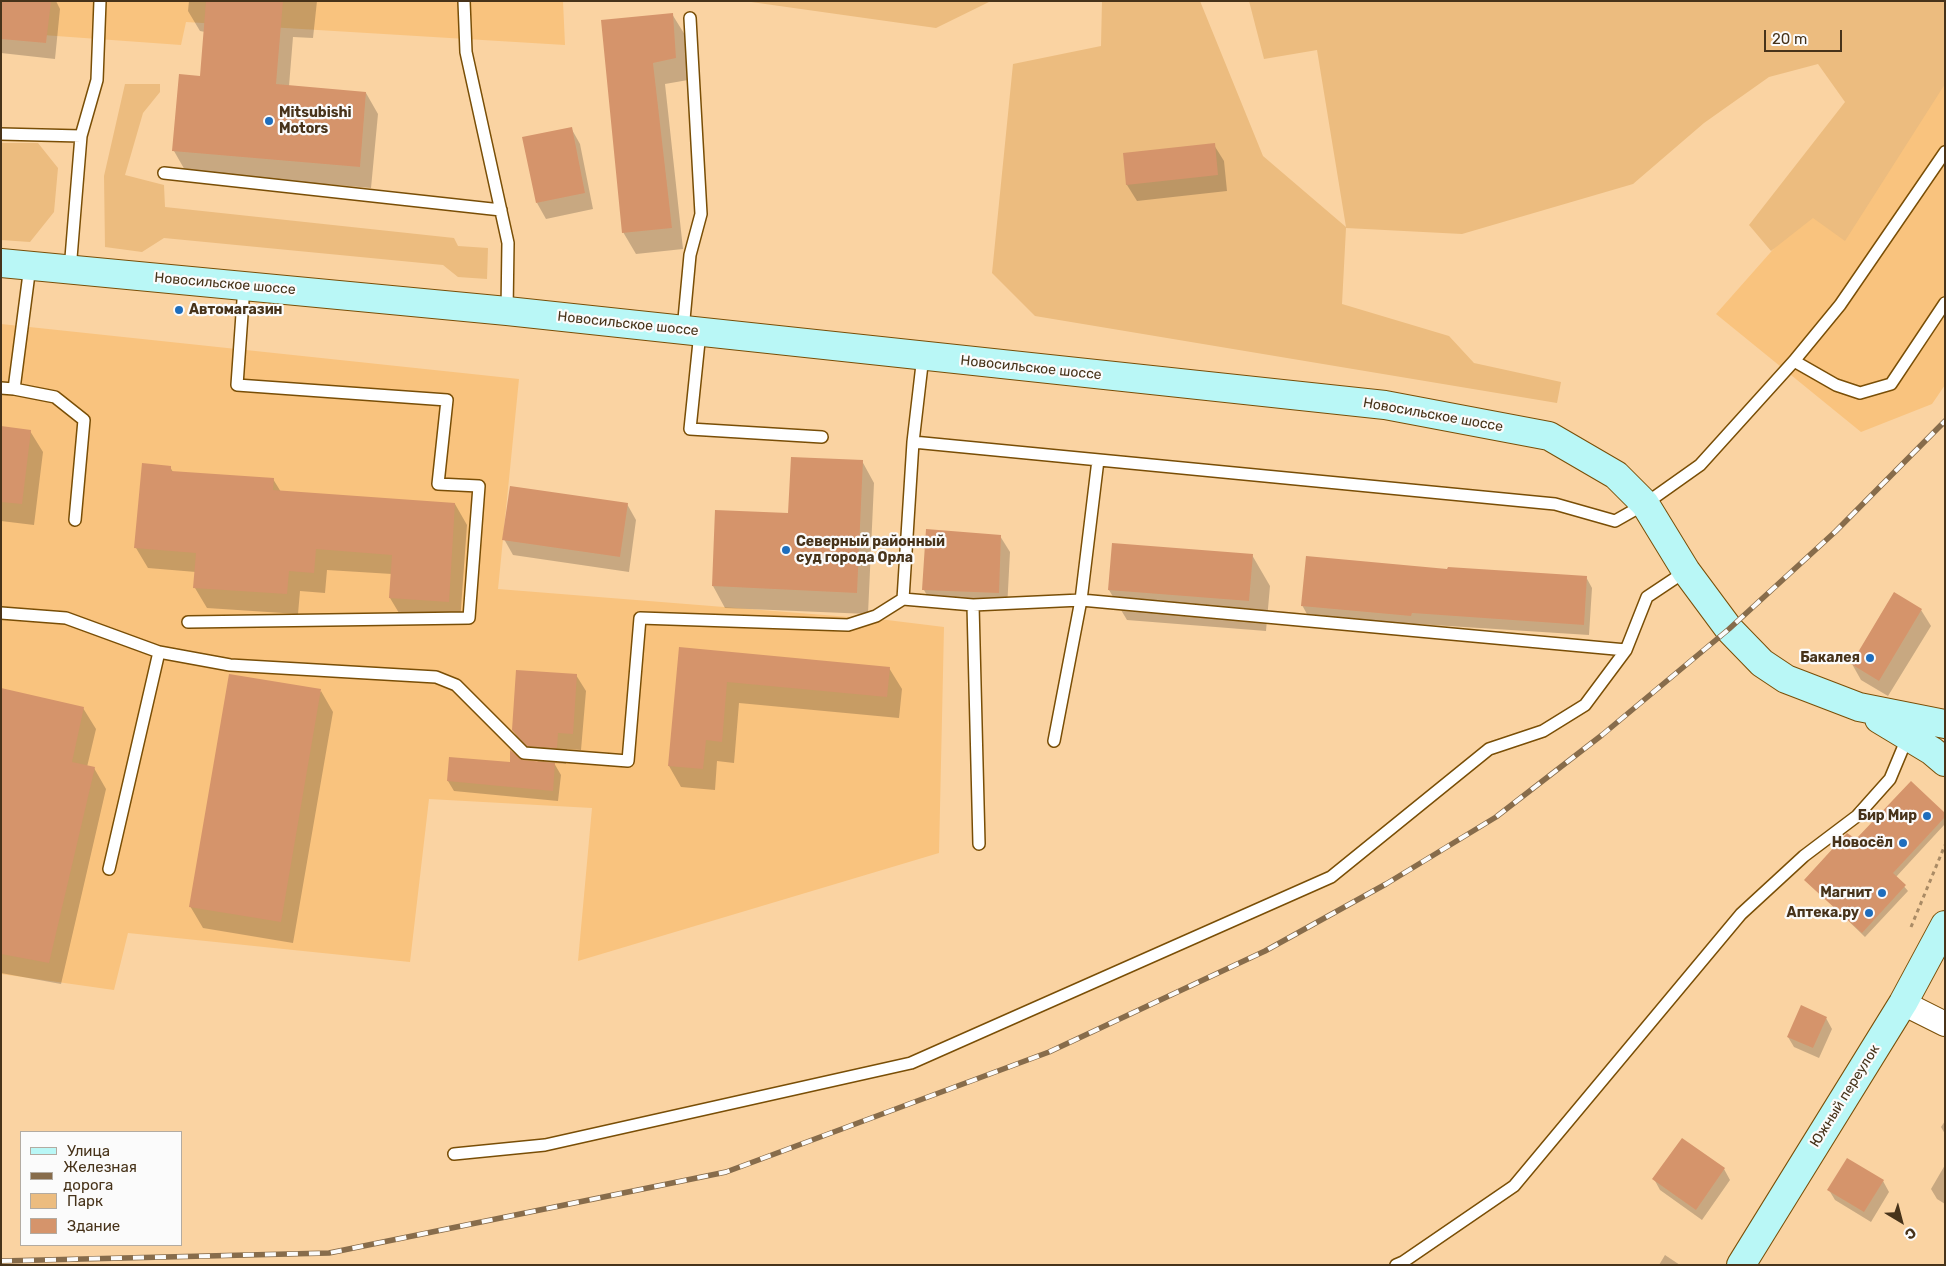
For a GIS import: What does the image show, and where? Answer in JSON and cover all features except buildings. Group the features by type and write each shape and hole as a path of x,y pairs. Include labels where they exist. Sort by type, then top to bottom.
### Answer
{"street":[{"name":"Новосильское шоссе","path":"1,263 507,311 1385,405 1549,436 1616,475 1646,504 1686,571 1730,629 1762,663 1786,679 1859,707 1945,724"},
{"path":"1859,707 1908,736 1945,762"},
{"name":"Южный переулок","path":"1740,1265 1903,1003 1945,925"},
{"path":"1903,1003 1945,1024"}],"lane":[{"path":"70,270 81,136 97,80 100,1"},
{"path":"464,1 466,52 508,243 507,311"},
{"path":"690,18 701,214 690,256 690,429 822,437"},
{"path":"1,134 81,136"},
{"path":"913,442 1555,504 1615,521 1646,504 1700,466 1794,361 1840,305 1945,152"},
{"path":"164,173 501,210"},
{"path":"14,389 30,266"},
{"path":"188,622 469,618 479,486 438,484 447,400 237,385 244,286"},
{"path":"1794,361 1836,385 1860,393 1891,384 1945,303"},
{"path":"903,599 913,442 922,356"},
{"path":"1,388 55,397 84,420 75,520"},
{"path":"1054,741 1081,600 1098,460"},
{"path":"454,1154 545,1145 911,1063 1331,876 1489,749 1543,731 1585,705 1626,650 1647,597 1686,571"},
{"path":"1,613 66,618 159,652 230,665 436,677 456,685 524,752 628,761 640,618 848,625 876,616 903,599 973,605 1081,600 1626,650"},
{"path":"973,605 979,844"},
{"path":"109,869 159,652"},
{"path":"1396,1265 1514,1186 1741,914 1804,856 1857,816 1890,779 1908,736"}],"shaded area":[{"path":"1,1 563,1 565,45 186,22 181,45 1,32"},
{"path":"1945,69 1945,385 1932,404 1861,432 1716,314 1808,210"},
{"path":"1,324 519,379 498,589 887,620 944,627 939,853 578,961 592,808 429,799 410,962 128,933 114,990 1,974"}],"green space":[{"path":"744,1 991,1 936,28"},
{"path":"1102,1 1200,1 1263,156 1346,227 1317,50 1264,59 1249,1 1945,1 1945,84 1845,241 1813,218 1771,251 1749,225 1845,102 1818,64 1769,77 1704,123 1633,184 1462,234 1346,228 1342,304 1449,336 1474,363 1561,382 1557,403 1035,316 992,273 1013,64 1101,46"},
{"path":"125,84 160,84 160,92 143,113 125,175 164,185 165,207 454,238 458,246 488,248 487,279 458,277 443,265 164,238 142,252 105,247 104,176"},
{"path":"1,143 38,143 58,168 54,212 30,242 1,240"}],"railway":[{"path":"1,1261 329,1253 726,1172 1049,1052 1265,951 1386,884 1496,817 1602,735 1729,629 1836,531 1945,421"}],"place":[{"name":"Mitsubishi Motors","path":"269,121"},
{"name":"Автомагазин","path":"179,310"},
{"name":"Северный районный суд города Орла","path":"786,550"},
{"name":"Бакалея","path":"1870,658"},
{"name":"Бир Мир","path":"1927,816"},
{"name":"Новосёл","path":"1903,843"},
{"name":"Магнит","path":"1882,893"},
{"name":"Аптека.ру","path":"1869,913"}]}
